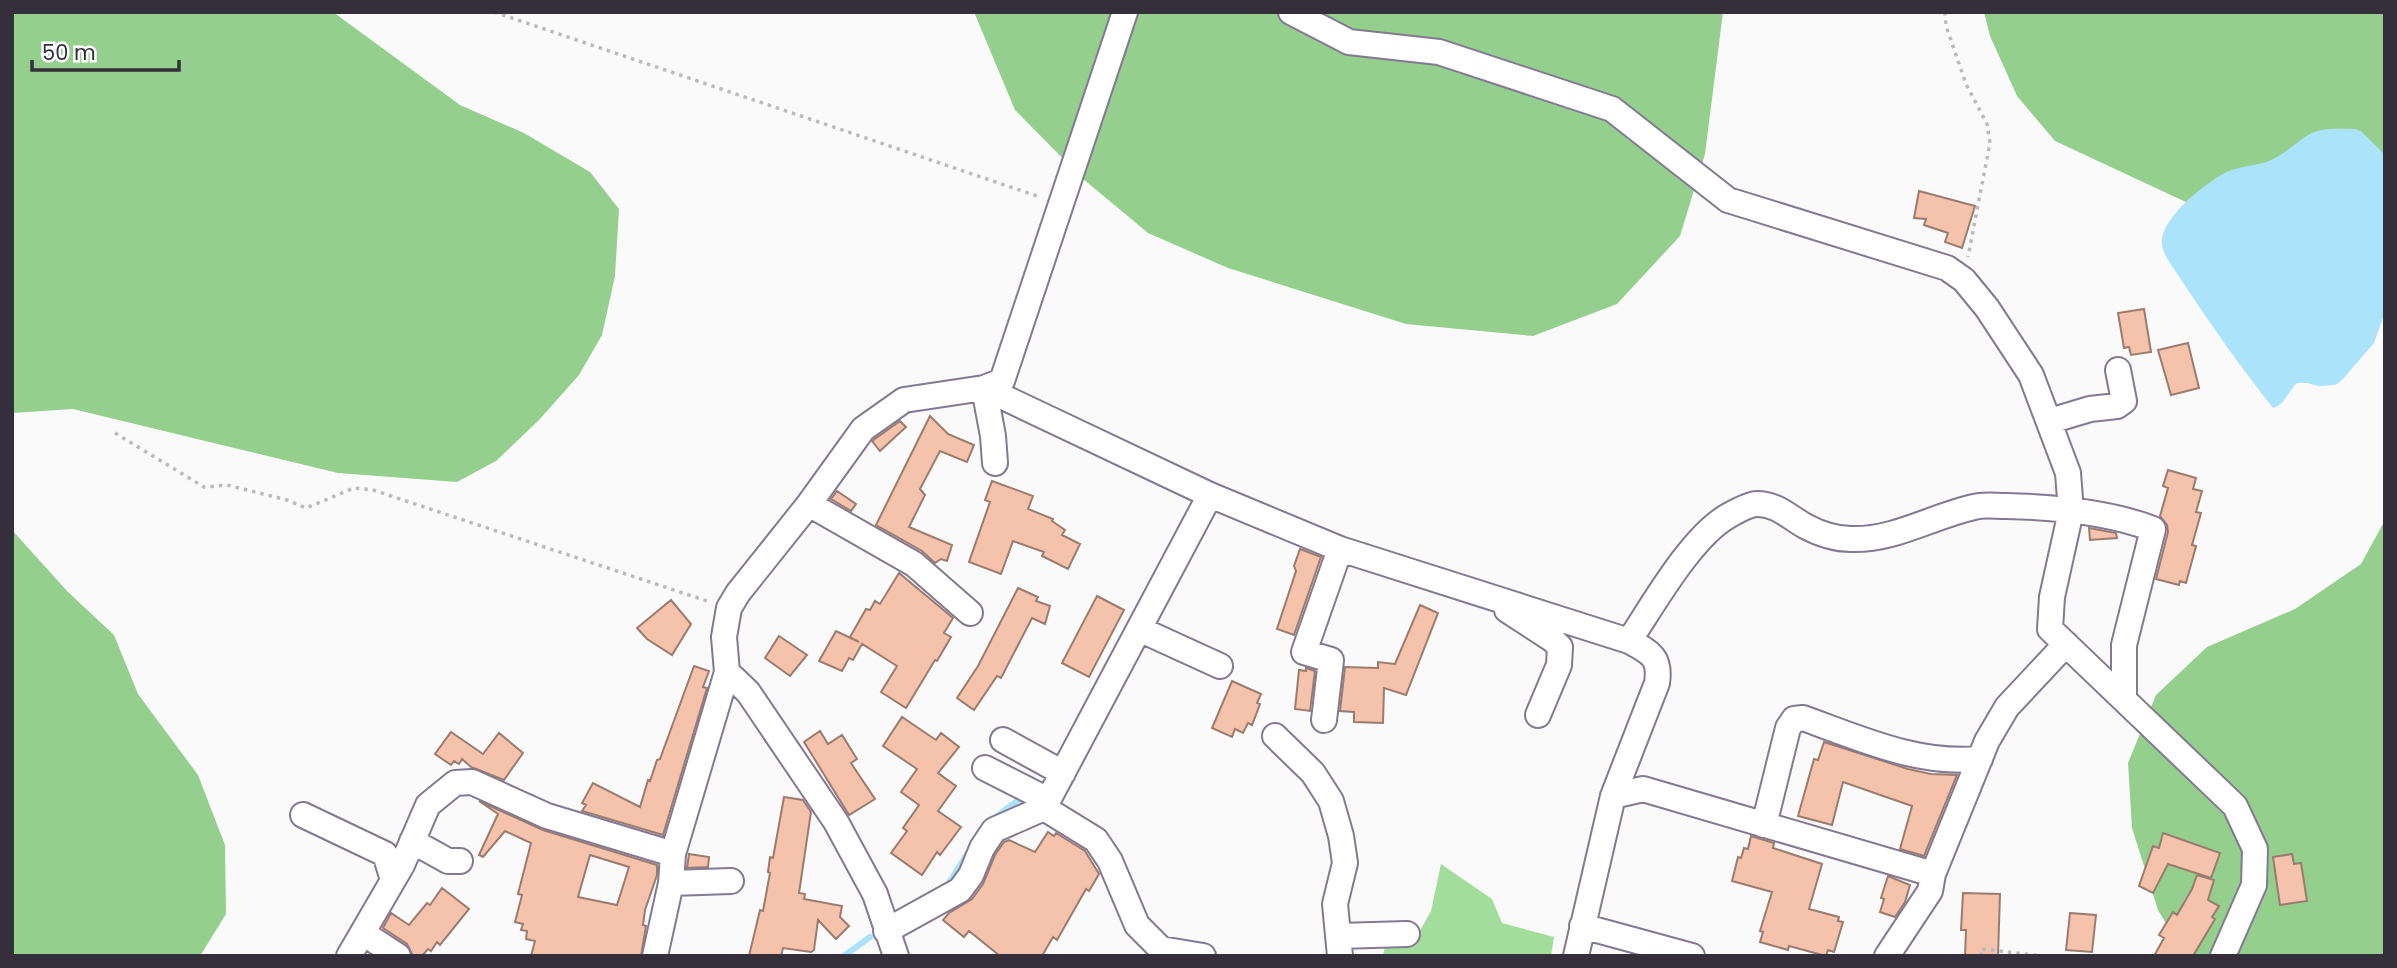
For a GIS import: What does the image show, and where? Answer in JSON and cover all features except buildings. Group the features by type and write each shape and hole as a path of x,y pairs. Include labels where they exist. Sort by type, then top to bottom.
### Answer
{"street":[{"path":"654,956 671,883 673,854 727,672 724,637 729,608 863,429 904,400 984,388 1002,381 1125,12"},
{"path":"1291,12 1349,42 1439,51 1612,109 1728,200 1947,268 1964,280 2031,375 2068,473 2071,511 2057,566 2050,629 2235,806 2255,849 2254,885 2223,956"},
{"path":"2050,421 2090,409 2117,406 2124,401 2118,370"},
{"path":"984,388 995,463"},
{"path":"984,388 1210,495 1340,550 1500,598 1629,641 1651,653 1660,668 1657,683 1613,796 1576,956"},
{"path":"886,931 960,890 971,875 982,848 994,830 1046,804 1210,495"},
{"path":"809,504 914,564 970,613"},
{"path":"1629,641 1671,577 1702,538 1727,516 1756,504 1786,512 1803,525 1823,534 1849,539 1874,538 1976,506 2026,506 2071,511 2132,521 2152,529 2124,645 2124,699"},
{"path":"1324,720 1331,660 1304,652 1340,550"},
{"path":"1500,598 1502,606 1560,647 1559,665 1538,715"},
{"path":"1139,629 1220,666"},
{"path":"1887,956 1930,891 1933,874 1987,741 2007,707 2066,644"},
{"path":"727,672 748,692 836,822 875,894 896,956"},
{"path":"1764,825 1788,728 1794,719 1804,718 1894,751 1939,759 1980,759"},
{"path":"1275,736 1313,773 1331,801 1345,863 1335,904 1339,946 1407,934"},
{"path":"1003,740 1063,773"},
{"path":"985,768 1046,804 1096,839 1110,861 1137,925 1161,949 1203,956"},
{"path":"349,956 393,880 428,805 455,783 472,782 547,816 673,854"},
{"path":"1613,796 1643,789 1933,874"},
{"path":"303,815 385,854 393,880"},
{"path":"412,841 448,862 460,861"},
{"path":"671,883 730,881"},
{"path":"1582,926 1692,956"},
{"path":"363,933 398,956"}],"path":[{"path":"494,12 1062,205"},
{"path":"1945,12 1946,26 1966,84 1987,124 1990,143 1968,255 1976,277 1975,293"},
{"path":"115,433 204,487 227,485 287,500 306,508 355,488 373,490 729,608"},
{"path":"1981,956 1981,949 2043,956"}],"green space":[{"path":"12,12 333,12 460,105 524,133 590,172 619,209 615,276 602,335 579,375 539,420 496,461 457,482 338,473 73,409 12,413"},
{"path":"974,12 1723,12 1705,154 1680,236 1617,304 1533,336 1406,324 1228,268 1148,233 1082,178 1015,110"},
{"path":"1984,12 2385,12 2385,319 2358,290 2203,210 2055,141 2017,96 1990,36"},
{"path":"2385,520 2385,956 2186,956 2158,910 2132,828 2128,763 2156,695 2207,647 2295,609 2361,564"},
{"path":"12,530 68,592 114,635 138,694 198,775 225,845 226,914 200,956 12,956"},
{"path":"1441,864 1492,899 1502,923 1554,937 1551,956 1383,956 1386,941 1414,941 1431,911"}],"water":[{"path":"2355,129 2361,131 2385,155 2385,312 2374,343 2341,381 2335,385 2319,386 2297,383 2281,404 2273,408 2228,349 2172,266 2163,250 2163,235 2168,224 2186,202 2227,172 2269,161 2313,132"}],"waterway":[{"path":"992,820 1021,798"},
{"path":"947,886 967,854"},
{"path":"844,956 870,937"}]}
